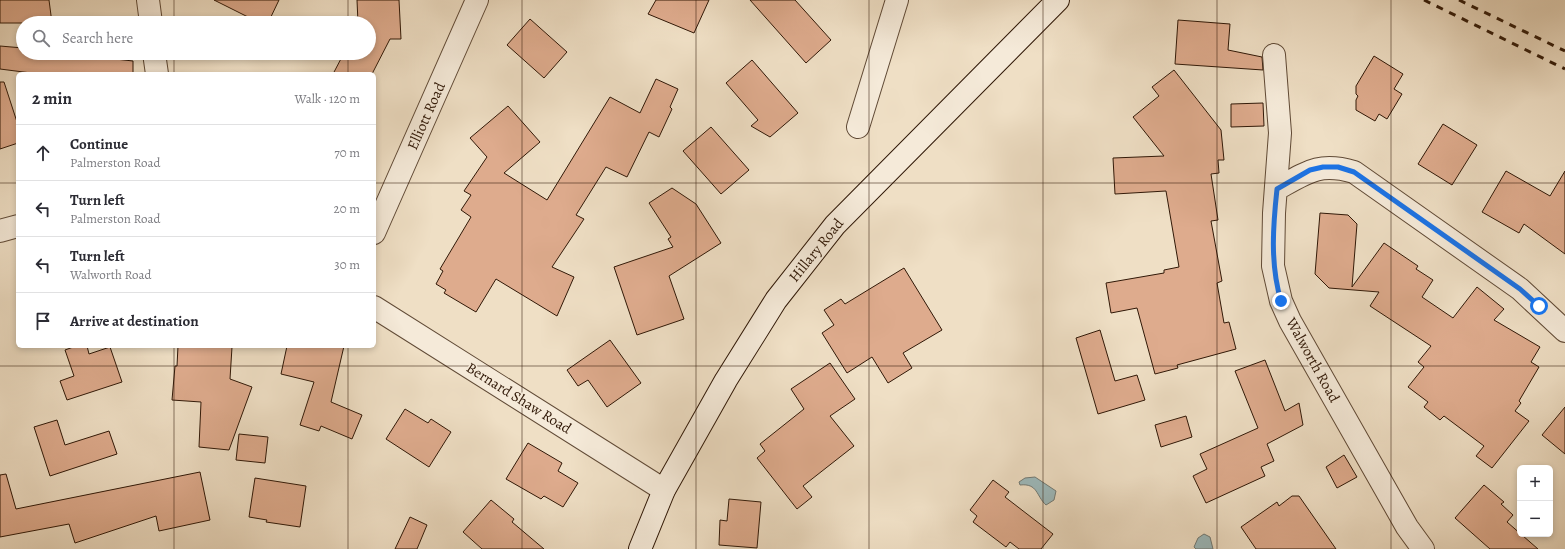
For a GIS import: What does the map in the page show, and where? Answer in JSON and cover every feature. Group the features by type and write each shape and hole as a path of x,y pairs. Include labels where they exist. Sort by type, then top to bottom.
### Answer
{"street":[{"path":"148,0 150,16"},
{"name":"Elliott Road","path":"376,228 477,0"},
{"path":"858,127 897,0"},
{"name":"Hillary Road","path":"640,549 664,490 726,380 776,300 835,225 1058,0"},
{"name":"Walworth Road","path":"1274,54 1280,133 1274,213 1273,266 1281,301 1290,321 1403,520 1423,549"},
{"path":"155,60 157,72"},
{"path":"1277,189 1310,170 1323,167 1338,167 1354,172 1520,289 1565,331"},
{"path":"0,231 16,227"},
{"name":"Bernard Shaw Road","path":"376,308 664,490"}],"water":[{"path":"1035,477 1056,491 1054,500 1046,505 1034,488 1026,485 1020,485 1019,482 1025,478"},
{"path":"1204,534 1210,537 1213,549 1196,549 1194,547 1198,538"}],"building":[{"path":"0,0 49,0 51,16 16,16 16,23 0,23"},
{"path":"214,0 279,0 271,16 246,16"},
{"path":"357,0 399,0 401,39 390,39 373,72 334,72 340,60 376,60 376,16 358,16"},
{"path":"656,0 709,0 694,33 648,14"},
{"path":"750,0 795,0 831,40 806,63"},
{"path":"530,19 567,52 544,78 507,45"},
{"path":"1178,20 1230,24 1228,50 1262,57 1263,70 1175,64"},
{"path":"0,46 16,47 16,60 133,61 133,72 23,72 0,69"},
{"path":"1374,56 1403,74 1394,89 1402,94 1387,119 1379,114 1375,121 1356,110 1356,100 1358,96 1356,94 1356,86"},
{"path":"752,60 798,113 770,137 751,126 758,120 726,83"},
{"path":"1174,70 1221,130 1224,160 1218,160 1219,173 1211,174 1218,220 1211,221 1222,281 1217,283 1224,323 1229,322 1236,349 1177,365 1178,368 1155,374 1137,308 1111,313 1106,283 1164,273 1164,270 1179,267 1166,191 1115,194 1113,158 1164,156 1133,117 1159,96 1152,87"},
{"path":"656,79 678,89 670,107 672,109 659,137 649,132 627,177 606,167 576,215 584,219 552,267 574,277 557,316 496,279 476,312 444,293 446,290 436,284 443,271 440,269 471,217 461,210 471,195 464,191 487,157 470,138 508,106 540,142 504,173 547,200 610,97 640,113"},
{"path":"0,82 4,82 16,119 16,144 0,149"},
{"path":"1263,103 1264,126 1231,127 1231,104"},
{"path":"1443,124 1477,145 1452,185 1418,164"},
{"path":"711,127 749,170 721,194 683,151"},
{"path":"1506,171 1550,196 1565,171 1565,254 1524,224 1519,233 1482,212"},
{"path":"672,188 696,204 721,243 669,276 684,319 637,335 614,267 673,247 668,239 671,237 649,203"},
{"path":"1320,213 1348,215 1357,224 1352,287 1384,243 1418,266 1416,269 1433,280 1422,297 1453,318 1477,287 1504,309 1494,320 1540,347 1531,362 1539,367 1519,401 1521,403 1515,411 1529,421 1492,468 1476,456 1484,446 1444,416 1440,420 1424,407 1428,402 1408,387 1424,367 1418,362 1431,346 1370,306 1379,292 1329,288 1315,274"},
{"path":"904,268 942,330 903,353 912,368 888,383 872,357 847,373 822,333 834,325 824,310 841,299 845,304"},
{"path":"1100,330 1115,381 1137,375 1145,400 1098,414 1076,338"},
{"path":"610,340 641,383 607,407 588,380 578,386 567,370"},
{"path":"70,348 88,348 89,354 110,348 122,382 67,400 60,381 74,376 65,350"},
{"path":"178,348 232,348 230,379 252,387 229,450 199,447 201,402 172,400 175,366 177,366"},
{"path":"287,348 344,348 331,402 362,415 352,439 321,426 319,431 300,425 314,382 281,374"},
{"path":"1265,360 1285,411 1299,403 1303,425 1267,444 1274,461 1261,467 1265,476 1206,503 1193,476 1207,469 1200,454 1258,428 1235,371"},
{"path":"830,363 855,399 830,416 854,446 803,486 812,497 797,509 757,458 765,451 760,444 804,409 791,389"},
{"path":"1565,407 1565,454 1542,435"},
{"path":"405,409 428,423 431,419 451,432 429,467 386,439"},
{"path":"1186,416 1192,437 1161,447 1155,425"},
{"path":"57,420 65,445 109,431 117,454 50,476 34,427"},
{"path":"239,434 268,437 265,463 236,460"},
{"path":"528,443 562,463 558,471 578,483 563,507 544,496 541,499 506,479"},
{"path":"1344,455 1357,477 1337,488 1326,467"},
{"path":"200,472 210,520 159,531 156,516 75,543 69,524 0,537 0,475 6,474 16,509"},
{"path":"255,478 306,486 300,527 266,522 267,520 249,517"},
{"path":"993,480 1009,492 1005,497 1053,534 1041,549 1019,549 1010,542 1006,547 973,522 977,516 970,510"},
{"path":"1484,485 1504,502 1501,504 1513,515 1507,522 1517,531 1517,537 1524,537 1538,549 1490,549 1455,518"},
{"path":"1292,496 1299,496 1336,549 1256,549 1241,527 1277,502 1279,506"},
{"path":"729,499 761,502 757,548 719,545 720,520 727,521"},
{"path":"491,500 514,519 512,522 544,549 482,549 463,532"},
{"path":"410,517 427,525 417,549 395,549"}],"railway":[{"path":"1424,0 1565,69"},
{"path":"1459,0 1565,51"}],"route":[{"path":"1281,301 1276,285 1273,266 1274,213 1277,189 1310,170 1323,167 1338,167 1354,172 1380,189 1520,289 1539,306"}]}
